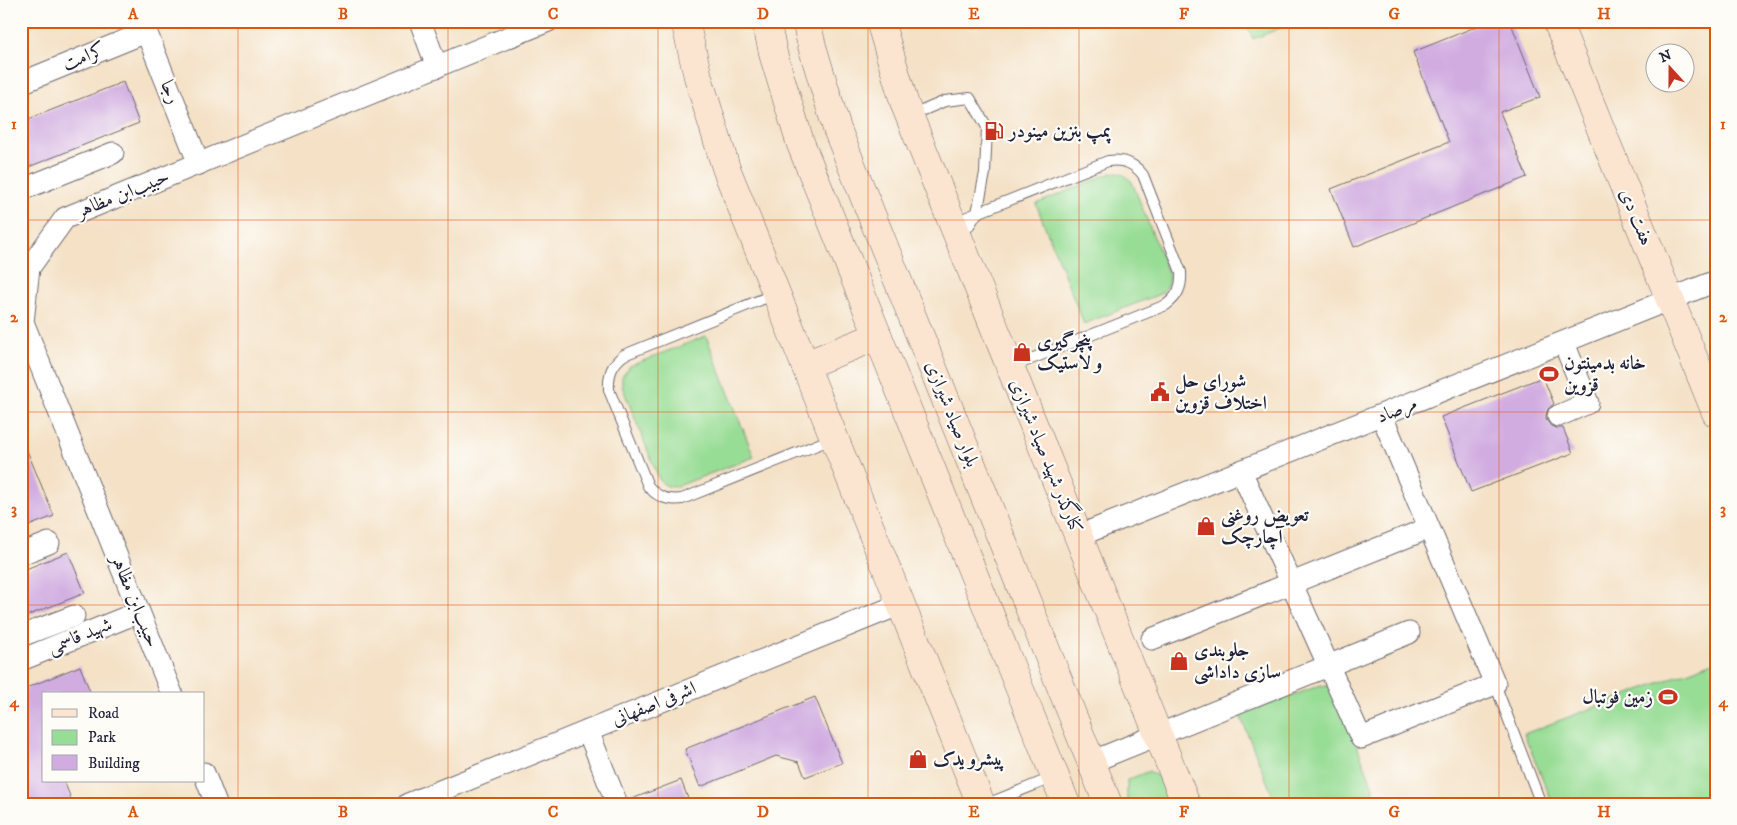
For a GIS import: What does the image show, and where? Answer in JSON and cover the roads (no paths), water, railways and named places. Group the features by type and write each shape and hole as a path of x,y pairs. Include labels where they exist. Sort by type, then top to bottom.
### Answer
{"main road":[{"path":"685,21 698,77 726,168 981,804"},
{"name":"بلوار صیاد شیرازی","path":"766,21 774,57 800,142 1066,804"},
{"name":"بلوار صیاد شیرازی","path":"806,21 837,129 1108,804"},
{"name":"هفت دی","path":"1557,21 1716,413"},
{"name":"کنارگذر شهید صیاد شیرازی","path":"879,24 910,116 1186,804"},
{"path":"805,365 878,336"}],"street":[{"path":"420,21 438,67"},
{"name":"حبیب‌ابن مظاهر","path":"171,692 23,322 29,268 65,218 548,21"},
{"name":"کرامت","path":"21,82 144,27"},
{"name":"رجا","path":"144,27 198,164"},
{"path":"21,190 113,153"},
{"name":"مرصاد","path":"1078,536 1716,281"},
{"path":"1558,416 1588,403 1564,343"},
{"path":"1241,471 1361,738 1495,684 1382,416"},
{"path":"1152,638 1429,528"},
{"path":"21,554 49,544"},
{"name":"اشرفی اصفهانی","path":"408,804 900,604"},
{"name":"شهید قاسمی","path":"21,660 139,612"},
{"path":"21,636 74,616"},
{"path":"1091,762 1409,633"},
{"path":"588,731 617,804"},
{"path":"205,776 216,804"}],"lane":[{"path":"910,116 945,101 970,98 987,127 985,173 977,213 956,232"},
{"path":"956,232 977,213 1108,160 1124,161 1138,169 1143,175 1181,272 1182,280 1177,294 1166,305 1010,367"},
{"path":"776,294 624,355 612,366 609,373 609,390 648,486 659,496 666,499 682,499 834,438"},
{"path":"1495,684 1541,804"},
{"path":"987,804 1055,776"}],"place":[{"name":"پمپ بنزین مینودر","path":"994,131"},
{"name":"پنچرگیری و لاستیک","path":"1022,352"},
{"name":"خانه بدمینتون قزوین","path":"1549,374"},
{"name":"شورای حل اختلاف قزوین","path":"1160,392"},
{"name":"تعویض روغنی آچارچک","path":"1206,526"},
{"name":"جلوبندی سازی داداشی","path":"1179,661"},
{"name":"زمین فوتبال","path":"1668,697"},
{"name":"پیشرو یدک","path":"918,759"}]}
